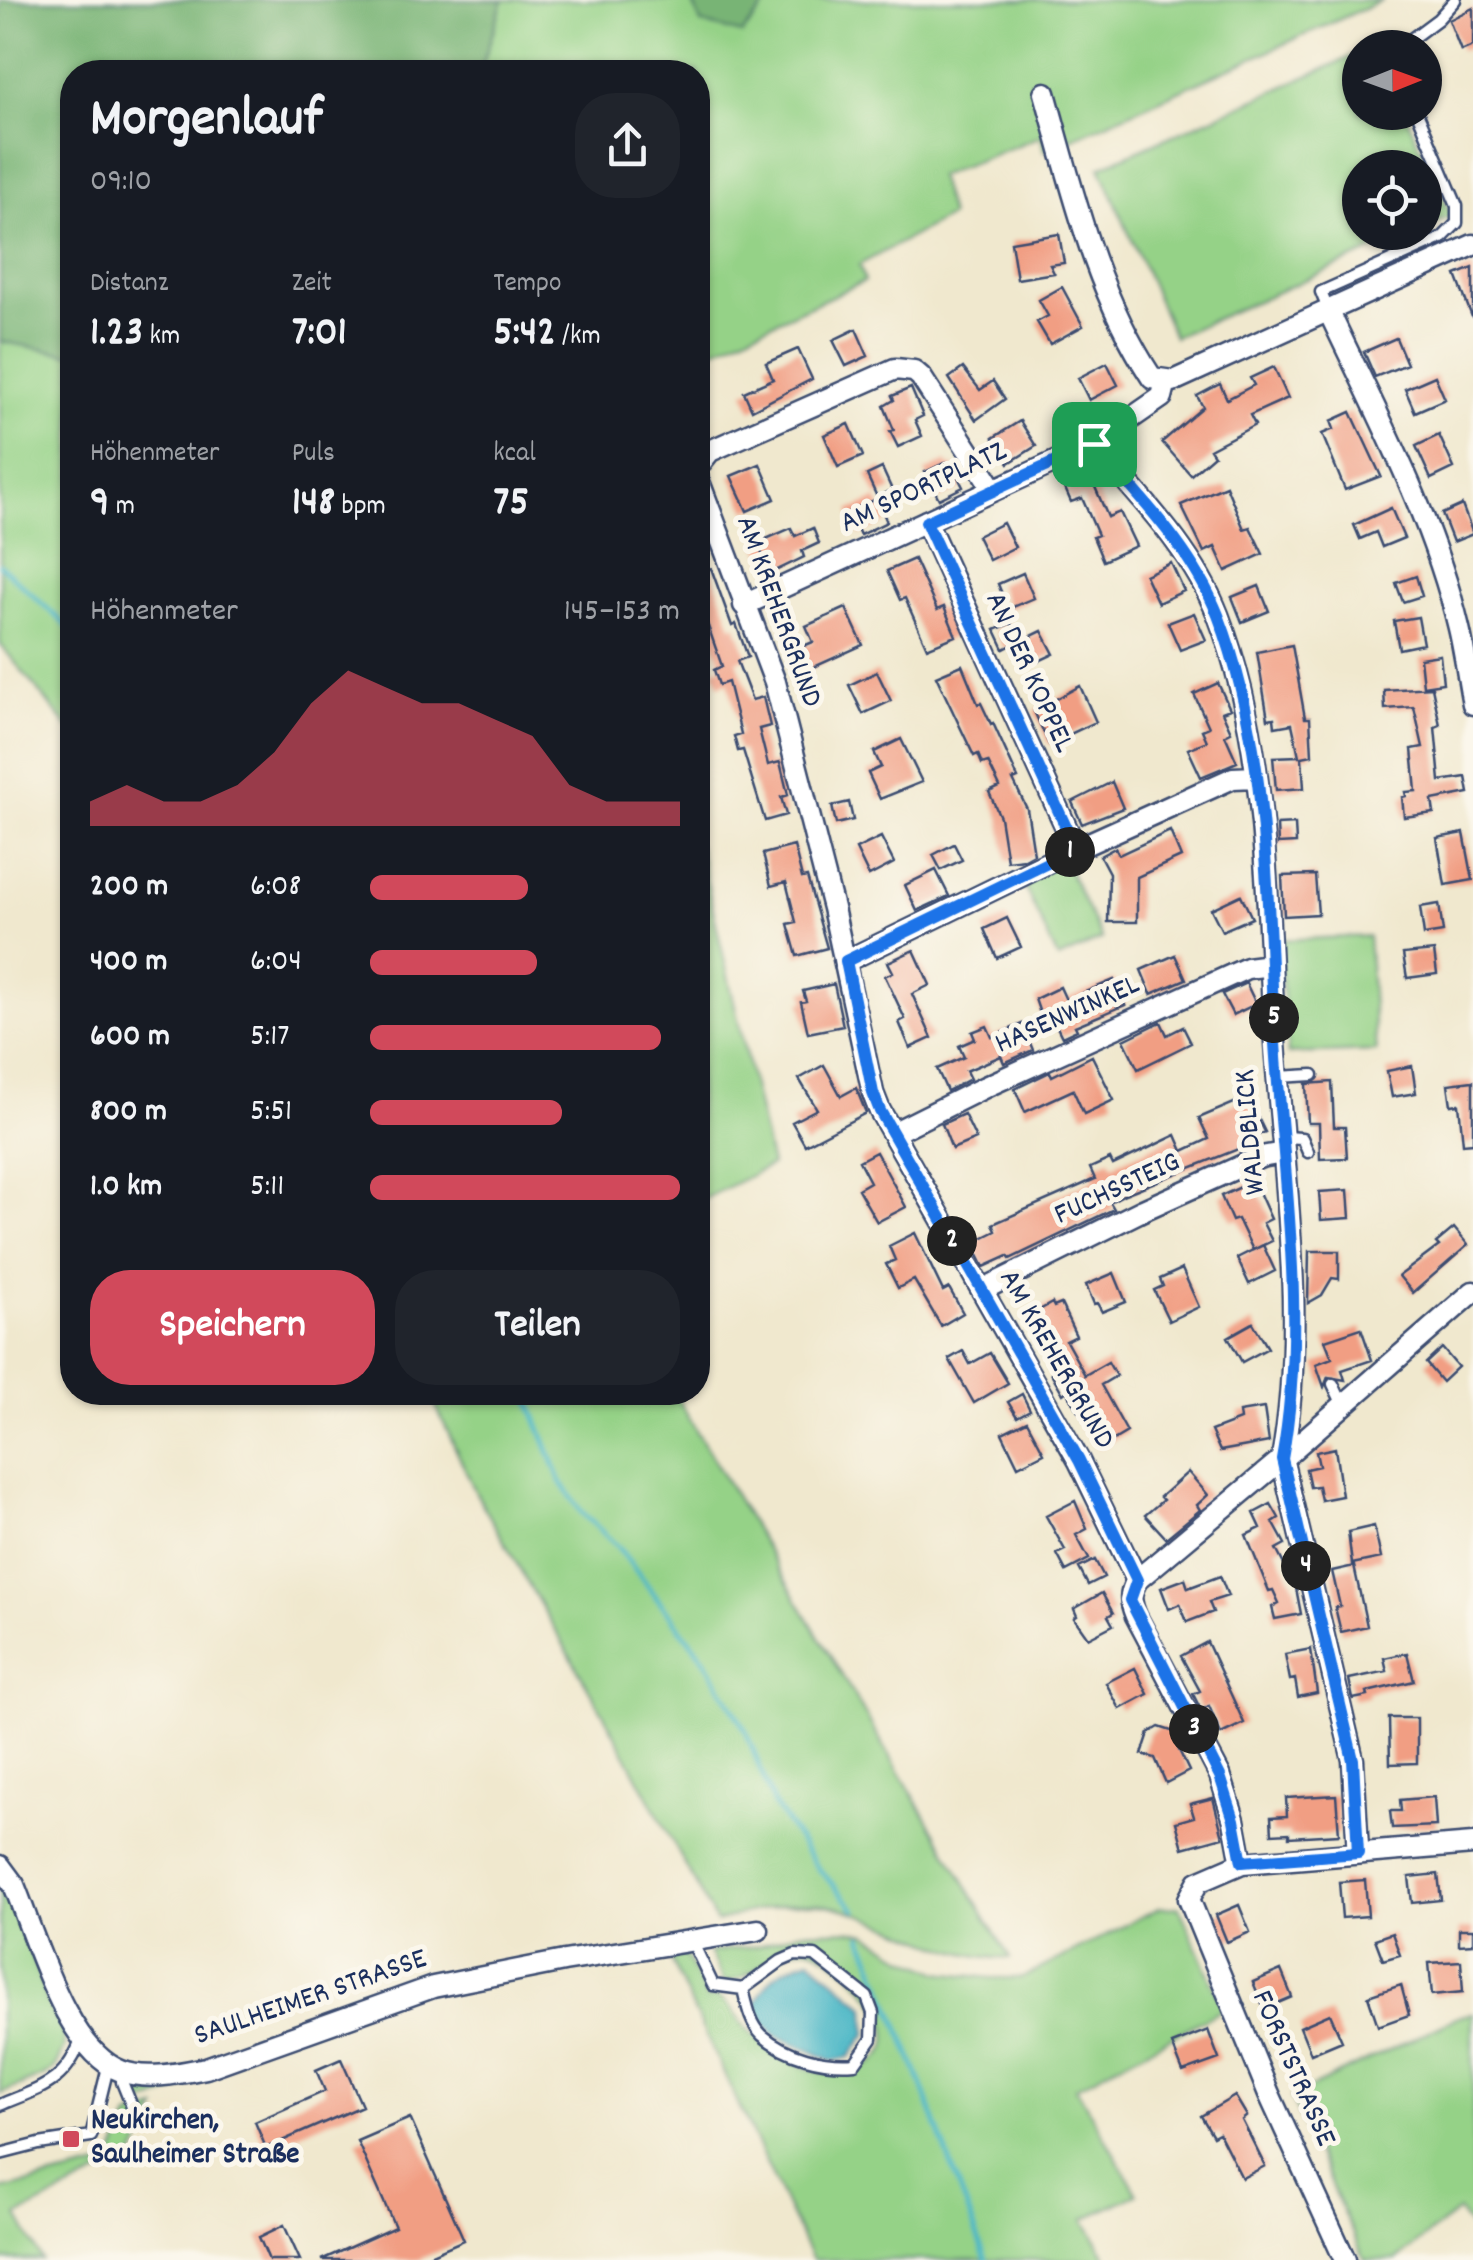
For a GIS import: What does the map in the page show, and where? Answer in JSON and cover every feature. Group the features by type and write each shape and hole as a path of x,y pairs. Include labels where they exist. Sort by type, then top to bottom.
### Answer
{"street":[{"path":"1045,93 1088,247 1113,312 1152,378 1166,380"},
{"name":"AM SPORTPLATZ","path":"744,605 1094,444 1162,397 1166,380 1173,381 1473,245"},
{"path":"1329,312 1403,470 1439,563 1458,626 1473,704"},
{"path":"710,451 905,369 920,377 994,490"},
{"name":"WALDBLICK","path":"1094,444 1169,531 1200,578 1240,681 1256,776 1292,1285 1290,1415 1282,1459 1353,1760 1358,1853"},
{"name":"AM KREHERGRUND","path":"710,512 775,682 846,961 873,1093 1079,1460 1137,1580 1130,1600 1220,1776 1242,1862"},
{"name":"AN DER KOPPEL","path":"926,522 1076,849"},
{"path":"846,961 1233,778 1256,776"},
{"name":"HASENWINKEL","path":"893,1133 1247,968 1271,965"},
{"name":"FUCHSSTEIG","path":"982,1290 1282,1145"},
{"path":"1137,1580 1473,1292"},
{"path":"1242,1862 1473,1844"},
{"name":"FORSTSTRASSE","path":"1242,1862 1198,1882 1189,1899 1345,2260"},
{"path":"0,1866 14,1885 70,2024 115,2067"},
{"name":"SAULHEIMER STRASSE","path":"115,2067 170,2075 206,2068 434,1987 758,1930"}],"lane":[{"path":"1424,30 1455,0"},
{"path":"1329,312 1321,292 1442,238 1456,223 1457,206 1425,130"},
{"path":"1278,1077 1313,1076"},
{"path":"1282,1145 1302,1138 1308,1152"},
{"path":"1333,1384 1344,1405"},
{"path":"692,1940 713,1985 743,1990 781,1960 795,1955 816,1956 867,1997 872,2013 872,2040 855,2063 832,2066 802,2056 762,2034 749,2015 743,1990"},
{"path":"0,2106 52,2081 72,2064 82,2037"},
{"path":"115,2067 135,2114"},
{"path":"0,2154 91,2136 115,2067"}],"green space":[{"path":"0,0 503,0 484,60 60,60 60,353 0,341"},
{"path":"503,0 693,0 742,34 770,0 1383,0 1044,151 1041,136 938,176 950,216 859,265 865,281 710,352 710,60 484,60"},
{"path":"770,0 742,34 701,23 692,1"},
{"path":"1342,61 1342,130 1413,130 1422,150 1342,150 1342,250 1374,250 1174,337 1100,167"},
{"path":"1442,196 1451,216 1442,220"},
{"path":"0,341 60,353 60,717 0,644"},
{"path":"1062,857 1102,939 1058,959 1020,877"},
{"path":"710,897 771,1165 710,1196"},
{"path":"1368,936 1376,1051 1288,1054 1278,940"},
{"path":"436,1405 681,1405 1010,1958 964,1953 853,1912 817,1904 773,1907 716,1922 602,1711 476,1493"},
{"path":"0,1882 26,1938 49,2007 63,2029 64,2048 55,2067 45,2075 0,2094"},
{"path":"1179,1907 1224,2009 1076,2087 1137,2194 1084,2219 1108,2260 812,2260 669,1957 686,1955 707,1999 717,1996 729,2005 748,2030 766,2045 807,2068 836,2073 874,2061 884,2051 887,2037 876,2005 850,1974 821,1952 796,1948 746,1975 724,1982 709,1952 758,1946 798,1932 848,1930 868,1934 903,1957 938,1972 1022,1978 1159,1908"},
{"path":"1473,2013 1473,2230 1458,2211 1396,2260 1365,2260 1291,2097"},
{"path":"190,2081 191,2085 140,2105 129,2082"},
{"path":"157,2109 134,2157 18,2216 42,2260 0,2260 0,2190 105,2166 113,2157 129,2117"}],"water":[{"path":"810,1959 866,2007 867,2033 850,2057 833,2061 775,2035 761,2021 755,2004 766,1986 783,1970"}],"building":[{"path":"1473,8 1473,46 1461,51 1449,20"},
{"path":"1059,234 1064,263 1050,265 1054,273 1017,279 1011,242"},
{"path":"1473,268 1473,317 1472,317 1456,275"},
{"path":"1062,287 1083,326 1050,344 1037,322 1048,316 1039,300"},
{"path":"856,329 868,356 846,366 833,340"},
{"path":"1396,338 1407,364 1375,377 1364,352"},
{"path":"798,349 812,379 752,410 744,392 773,379 766,363"},
{"path":"1107,363 1118,385 1089,400 1078,378"},
{"path":"1274,367 1288,398 1250,415 1255,425 1210,449 1214,455 1191,475 1162,442 1203,407 1197,396 1220,384 1227,399 1254,385 1250,378"},
{"path":"963,368 980,390 993,381 1005,399 976,420 949,378"},
{"path":"1435,376 1445,399 1415,412 1405,389"},
{"path":"911,388 923,416 915,420 922,436 898,447 884,406 894,400 892,396"},
{"path":"1351,412 1381,476 1345,490 1322,434 1334,429 1331,421"},
{"path":"1020,421 1036,446 1009,463 993,438"},
{"path":"849,424 863,456 838,467 824,435"},
{"path":"1439,435 1454,468 1431,479 1416,446"},
{"path":"946,462 949,467 952,465 963,487 939,499 925,472"},
{"path":"760,464 775,499 747,511 731,476"},
{"path":"1086,466 1108,517 1120,512 1136,546 1103,561 1093,537 1098,535 1082,498 1071,502 1060,477"},
{"path":"882,468 892,490 877,497 867,475"},
{"path":"1226,486 1244,529 1250,527 1263,554 1226,571 1215,547 1204,552 1181,505"},
{"path":"877,499 887,522 860,535 849,511"},
{"path":"1462,505 1473,534 1453,542 1442,514"},
{"path":"1391,508 1404,538 1382,547 1376,532 1360,539 1354,525"},
{"path":"1003,523 1015,547 989,560 977,536"},
{"path":"791,528 795,536 813,528 819,543 802,551 804,557 771,573 757,543"},
{"path":"914,559 937,610 944,607 956,636 927,648 905,598 900,600 887,571"},
{"path":"1171,563 1184,591 1158,603 1145,575"},
{"path":"710,568 748,657 737,661 752,700 763,697 770,726 759,729 768,765 780,762 788,795 781,797 786,815 765,821 743,750 738,751 734,736 741,734 728,682 719,685 714,670 722,666 710,632"},
{"path":"1023,573 1034,598 1008,609 998,584"},
{"path":"1416,576 1422,596 1403,602 1396,583"},
{"path":"1259,586 1269,611 1242,622 1232,597"},
{"path":"846,608 863,645 803,672 794,650 813,642 806,626"},
{"path":"1194,613 1206,640 1180,650 1168,623"},
{"path":"1418,617 1423,644 1399,649 1394,621"},
{"path":"1011,623 1019,641 1004,649 995,630"},
{"path":"1042,631 1054,654 1024,668 1013,645"},
{"path":"1292,645 1305,718 1310,718 1312,755 1302,757 1304,788 1276,790 1273,757 1299,756 1292,724 1275,727 1274,718 1268,719 1257,652"},
{"path":"1440,655 1443,683 1423,686 1420,658"},
{"path":"962,665 1018,778 1013,780 1027,809 1034,854 1025,859 1007,861 1000,817 989,792 1000,787 988,762 982,764 978,754 974,756 936,676"},
{"path":"877,672 891,701 863,714 849,685"},
{"path":"1218,683 1230,709 1222,712 1231,732 1225,735 1237,762 1201,777 1188,749 1207,741 1202,730 1209,727 1194,694"},
{"path":"1080,686 1096,722 1049,744 1034,711"},
{"path":"1432,687 1440,725 1435,727 1440,781 1466,777 1469,793 1432,800 1434,813 1404,817 1402,797 1405,792 1416,791 1412,749 1423,747 1414,707 1385,709 1384,690"},
{"path":"901,739 922,782 880,799 868,773 881,767 874,752"},
{"path":"1112,782 1123,808 1082,824 1072,802"},
{"path":"849,802 853,820 836,824 832,806"},
{"path":"1295,824 1296,843 1278,844 1277,825"},
{"path":"1170,831 1181,857 1137,877 1137,922 1108,922 1109,873 1100,856 1115,848 1119,855"},
{"path":"1464,833 1473,880 1445,885 1437,838"},
{"path":"881,837 894,863 869,876 856,849"},
{"path":"954,844 962,860 941,870 933,855"},
{"path":"794,846 827,948 797,956 788,924 796,922 786,882 771,886 763,854"},
{"path":"936,870 949,896 917,911 905,885"},
{"path":"1315,875 1318,914 1284,916 1282,876"},
{"path":"1241,895 1252,918 1222,931 1211,909"},
{"path":"1439,904 1443,932 1424,935 1420,907"},
{"path":"1007,918 1021,947 997,958 984,929"},
{"path":"914,950 930,985 912,994 932,1038 910,1048 899,1022 905,1019 885,976 893,972 888,962"},
{"path":"1434,951 1437,974 1407,978 1403,954"},
{"path":"1175,955 1186,979 1151,994 1141,970"},
{"path":"1114,980 1125,1005 1075,1026 1077,1030 1062,1037 1055,1023 1045,1028 1035,999 1060,987 1066,1000"},
{"path":"1246,983 1256,1004 1233,1015 1222,994"},
{"path":"834,984 843,1026 808,1033 801,1002 806,1001 803,991"},
{"path":"1161,1022 1167,1035 1183,1027 1191,1043 1138,1069 1124,1040"},
{"path":"1022,1024 1033,1050 1004,1063 1001,1056 966,1071 970,1079 947,1091 937,1069 964,1057 959,1046 975,1039 972,1032 987,1026 992,1037"},
{"path":"1092,1056 1114,1100 1084,1114 1073,1090 1025,1112 1015,1089"},
{"path":"824,1065 841,1096 856,1088 866,1113 805,1145 792,1122 817,1109 799,1079"},
{"path":"1412,1066 1416,1093 1392,1097 1387,1071"},
{"path":"1473,1081 1473,1143 1463,1144 1459,1104 1451,1105 1448,1084"},
{"path":"1332,1082 1334,1127 1345,1127 1347,1158 1320,1159 1319,1123 1308,1123 1306,1084"},
{"path":"1248,1097 1265,1132 1248,1139 1251,1144 1125,1194 1110,1202 1114,1209 1010,1259 1008,1256 984,1267 972,1243 996,1231 993,1224 1095,1179 1090,1168 1110,1159 1113,1165 1176,1135 1183,1151 1209,1139 1199,1118"},
{"path":"964,1114 976,1139 952,1149 942,1124"},
{"path":"876,1152 906,1207 877,1222 858,1189 870,1182 859,1161"},
{"path":"1254,1181 1271,1219 1263,1223 1272,1241 1253,1250 1238,1219 1232,1221 1221,1196"},
{"path":"1348,1190 1350,1218 1321,1220 1319,1192"},
{"path":"1454,1228 1468,1245 1413,1293 1399,1276 1439,1246 1436,1243"},
{"path":"915,1233 943,1291 949,1288 963,1313 941,1326 914,1280 898,1288 886,1264 895,1260 889,1246"},
{"path":"1263,1245 1275,1271 1249,1284 1237,1258"},
{"path":"1309,1251 1339,1251 1339,1279 1332,1278 1322,1295 1308,1303"},
{"path":"1182,1269 1199,1307 1169,1321 1154,1290 1163,1286 1160,1279"},
{"path":"1114,1273 1126,1302 1102,1312 1086,1285"},
{"path":"1052,1303 1054,1307 1061,1304 1076,1336 1066,1341 1085,1375 1108,1362 1116,1376 1101,1385 1127,1432 1100,1448 1067,1391 1063,1394 1051,1373 1058,1369 1036,1325 1041,1322 1036,1312"},
{"path":"1253,1323 1268,1348 1242,1362 1228,1337"},
{"path":"1361,1328 1372,1360 1342,1370 1345,1380 1328,1377 1324,1387 1316,1364 1332,1358 1325,1340"},
{"path":"1442,1348 1458,1367 1442,1382 1426,1363"},
{"path":"963,1351 970,1364 990,1353 1008,1383 974,1403 949,1359"},
{"path":"1022,1394 1030,1410 1017,1417 1008,1402"},
{"path":"1264,1408 1269,1442 1220,1451 1211,1431 1240,1420 1239,1412"},
{"path":"1027,1421 1044,1453 1018,1466 1002,1433"},
{"path":"1335,1448 1342,1496 1321,1500 1318,1486 1310,1487 1306,1469 1319,1466 1316,1452"},
{"path":"1188,1472 1208,1495 1197,1505 1200,1510 1166,1538 1145,1515"},
{"path":"1075,1501 1087,1529 1076,1535 1089,1559 1066,1571 1057,1554 1065,1550 1046,1516"},
{"path":"1271,1504 1279,1518 1273,1522 1285,1544 1276,1549 1296,1588 1301,1614 1275,1619 1272,1607 1279,1603 1273,1590 1269,1591 1246,1535 1261,1528 1254,1513"},
{"path":"1374,1526 1381,1558 1352,1564 1348,1532"},
{"path":"1095,1560 1104,1577 1088,1585 1079,1568"},
{"path":"1354,1566 1367,1626 1341,1632 1332,1571"},
{"path":"1220,1576 1228,1596 1209,1602 1213,1612 1187,1622 1180,1604 1169,1609 1161,1588 1185,1579 1188,1588"},
{"path":"1102,1593 1113,1613 1108,1616 1113,1625 1088,1638 1074,1618 1074,1609"},
{"path":"1207,1642 1244,1723 1221,1734 1209,1706 1201,1710 1193,1694 1200,1691 1181,1656"},
{"path":"1311,1649 1317,1693 1298,1697 1285,1654"},
{"path":"1407,1653 1414,1681 1353,1699 1349,1679 1387,1671 1384,1658"},
{"path":"1135,1668 1148,1694 1120,1709 1106,1683"},
{"path":"1389,1718 1417,1718 1417,1763 1390,1764"},
{"path":"1159,1727 1181,1734 1178,1748 1189,1771 1166,1783 1155,1758 1142,1754 1149,1733"},
{"path":"1336,1795 1339,1834 1272,1834 1271,1817 1287,1816 1286,1798"},
{"path":"1434,1797 1436,1826 1392,1828 1390,1811 1401,1811 1400,1800"},
{"path":"1213,1798 1223,1837 1183,1848 1176,1822 1194,1817 1190,1804"},
{"path":"1438,1874 1441,1900 1412,1903 1409,1877"},
{"path":"1365,1880 1368,1916 1342,1918 1339,1882"},
{"path":"1239,1905 1250,1932 1227,1942 1216,1915"},
{"path":"1459,1929 1473,1929 1473,1944 1459,1945"},
{"path":"1392,1933 1400,1955 1383,1960 1375,1939"},
{"path":"1461,1961 1463,1992 1432,1995 1429,1963"},
{"path":"1281,1970 1292,1997 1264,2009 1253,1982"},
{"path":"1401,1985 1409,2015 1378,2026 1368,1996"},
{"path":"1330,2014 1342,2041 1311,2054 1300,2027"},
{"path":"1208,2030 1219,2059 1183,2072 1172,2044"},
{"path":"341,2059 362,2106 266,2148 255,2122 325,2091 316,2070"},
{"path":"1235,2096 1247,2116 1242,2120 1265,2166 1242,2178 1219,2133 1213,2136 1201,2116"},
{"path":"410,2118 464,2240 418,2260 321,2260 395,2227 357,2141"},
{"path":"284,2225 300,2260 269,2260 259,2237"}],"waterway":[{"path":"0,565 60,620"},
{"path":"531,1405 560,1480 581,1512 617,1546 705,1660 746,1731 773,1803 817,1867 856,1910"},
{"path":"862,1936 986,2260"}],"place":[{"name":"Neukirchen, Saulheimer Straße","path":"71,2139"}],"route":[{"path":"1094,444 1169,531 1200,578 1232,654 1247,711 1264,870 1292,1240 1290,1415 1282,1459 1353,1760 1358,1853 1242,1862 1220,1776 1130,1600 1137,1580 1079,1460 880,1111 846,961 1076,849 926,522 1094,444"}]}
